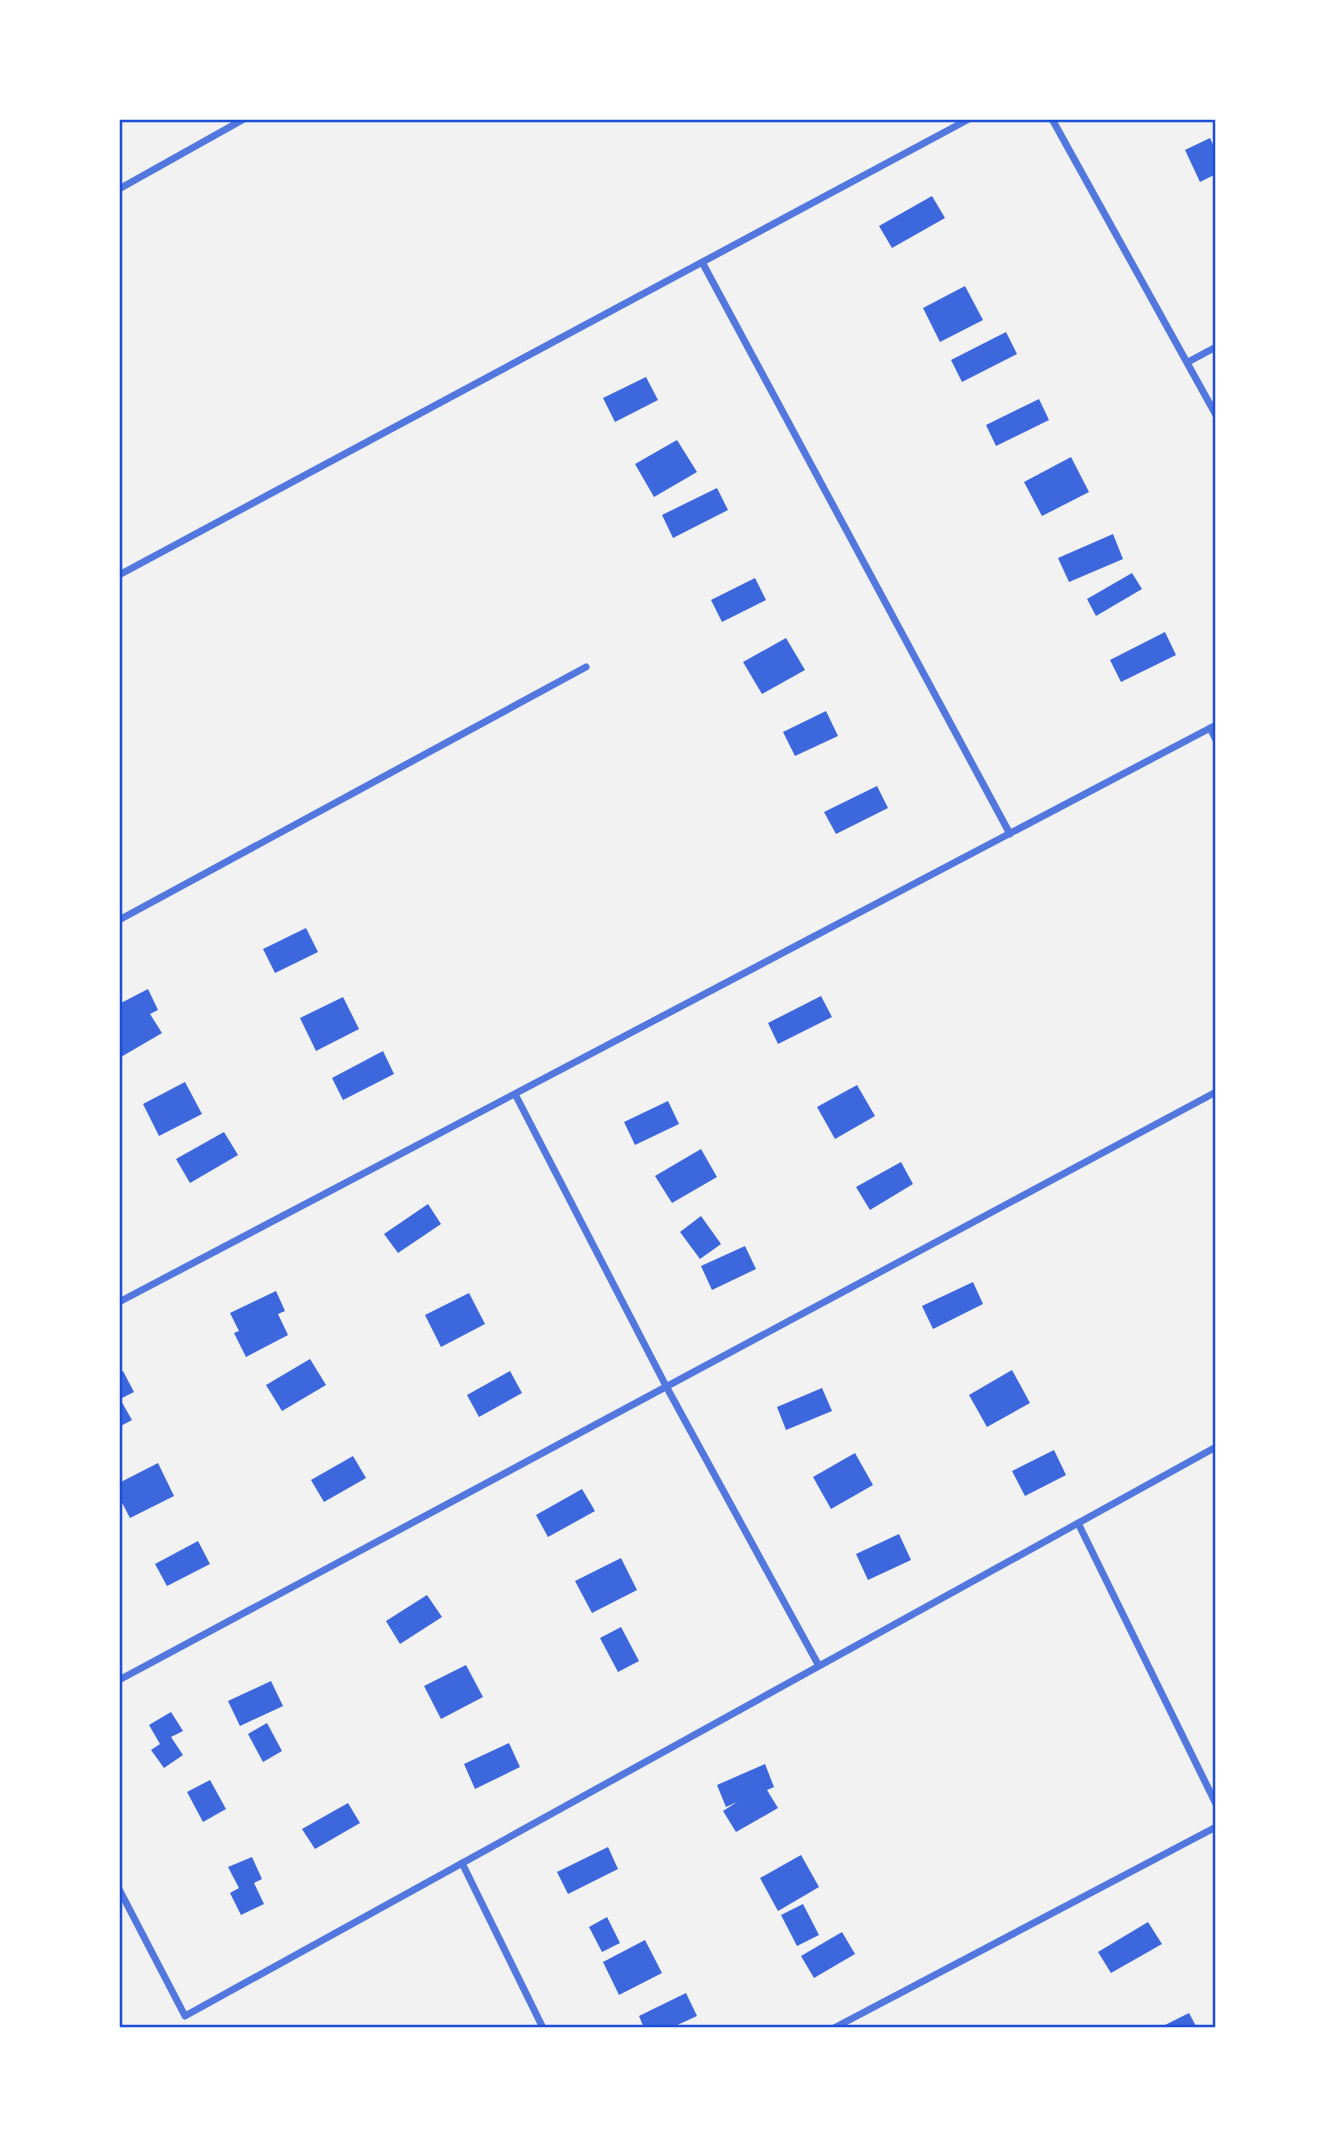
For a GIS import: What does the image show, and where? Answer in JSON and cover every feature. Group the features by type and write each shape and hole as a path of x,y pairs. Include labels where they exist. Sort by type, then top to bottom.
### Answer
{"street":[{"path":"119,189 244,119"},
{"path":"119,575 969,119"},
{"path":"1052,119 1216,415"},
{"path":"702,262 1010,834"},
{"path":"1188,362 1216,347"},
{"path":"119,920 586,667"},
{"path":"119,1302 1213,726 1216,740"},
{"path":"119,1680 1216,1093"},
{"path":"515,1094 666,1386 819,1666"},
{"path":"119,1889 185,2016 1216,1447"},
{"path":"1078,1523 1216,1804"},
{"path":"834,2028 1216,1827"},
{"path":"462,1863 543,2028"}],"building":[{"path":"1210,138 1216,151 1216,174 1200,182 1185,150"},
{"path":"932,196 945,218 892,248 879,226"},
{"path":"965,286 983,320 940,342 923,308"},
{"path":"1006,332 1017,354 962,382 951,360"},
{"path":"646,377 658,400 615,422 603,398"},
{"path":"1039,399 1049,420 996,446 986,425"},
{"path":"677,440 697,472 654,497 635,464"},
{"path":"1071,457 1089,492 1042,516 1024,482"},
{"path":"717,488 728,510 673,538 662,515"},
{"path":"1113,534 1123,559 1069,582 1058,558"},
{"path":"1132,573 1142,589 1096,616 1087,599"},
{"path":"755,578 766,600 722,622 711,600"},
{"path":"1165,632 1176,655 1121,682 1110,660"},
{"path":"786,638 805,670 762,694 743,662"},
{"path":"826,711 838,736 795,756 783,732"},
{"path":"877,786 888,808 836,834 824,812"},
{"path":"306,928 318,952 275,973 263,949"},
{"path":"148,989 158,1010 150,1014 162,1033 121,1057 119,1004"},
{"path":"821,996 832,1017 778,1044 768,1023"},
{"path":"343,997 359,1029 316,1051 300,1018"},
{"path":"383,1051 394,1074 343,1100 332,1078"},
{"path":"185,1082 202,1114 159,1136 143,1104"},
{"path":"857,1085 875,1116 835,1139 817,1107"},
{"path":"668,1101 679,1124 635,1145 624,1122"},
{"path":"224,1132 238,1155 190,1183 176,1159"},
{"path":"701,1149 717,1177 672,1203 655,1176"},
{"path":"901,1162 913,1184 870,1210 856,1187"},
{"path":"428,1204 441,1224 398,1253 384,1234"},
{"path":"701,1216 721,1244 700,1259 680,1232"},
{"path":"745,1246 756,1269 712,1290 701,1266"},
{"path":"973,1282 983,1304 933,1329 922,1306"},
{"path":"276,1291 285,1311 278,1314 288,1335 246,1357 234,1333 239,1331 230,1313"},
{"path":"469,1293 485,1324 441,1347 425,1315"},
{"path":"310,1359 326,1385 282,1411 266,1385"},
{"path":"1012,1370 1030,1403 987,1427 969,1395"},
{"path":"123,1371 134,1392 120,1399 132,1420 119,1427 119,1373"},
{"path":"510,1371 522,1393 479,1417 467,1395"},
{"path":"822,1388 832,1411 786,1430 777,1407"},
{"path":"1054,1450 1066,1475 1025,1496 1012,1471"},
{"path":"855,1453 873,1485 831,1509 813,1477"},
{"path":"353,1456 366,1478 324,1502 311,1480"},
{"path":"158,1463 174,1496 130,1518 119,1497 119,1483"},
{"path":"582,1489 595,1511 548,1537 536,1515"},
{"path":"899,1534 911,1560 868,1580 856,1554"},
{"path":"198,1541 210,1564 167,1586 155,1564"},
{"path":"621,1558 637,1590 592,1613 575,1581"},
{"path":"427,1595 442,1617 400,1644 386,1621"},
{"path":"621,1627 639,1661 618,1672 600,1638"},
{"path":"466,1665 483,1697 441,1719 424,1686"},
{"path":"271,1681 283,1706 240,1726 228,1701"},
{"path":"171,1712 183,1731 171,1737 183,1755 164,1768 151,1750 160,1744 149,1725"},
{"path":"267,1723 282,1751 263,1762 248,1734"},
{"path":"509,1743 520,1767 475,1789 464,1764"},
{"path":"765,1764 774,1787 767,1790 778,1808 736,1832 723,1811 737,1802 726,1807 717,1785"},
{"path":"210,1780 226,1809 203,1822 187,1792"},
{"path":"348,1803 360,1823 315,1849 302,1829"},
{"path":"608,1847 618,1869 568,1894 557,1872"},
{"path":"801,1855 819,1887 778,1911 760,1878"},
{"path":"252,1857 262,1879 254,1883 264,1904 241,1915 230,1893 239,1888 228,1867"},
{"path":"803,1904 819,1935 797,1946 781,1915"},
{"path":"607,1917 620,1943 602,1952 589,1927"},
{"path":"1148,1922 1162,1944 1111,1973 1098,1952"},
{"path":"842,1932 855,1954 814,1978 801,1956"},
{"path":"645,1940 662,1973 619,1995 603,1962"},
{"path":"686,1993 697,2016 671,2028 644,2028 639,2016"},
{"path":"1189,2013 1197,2028 1159,2028"}]}
